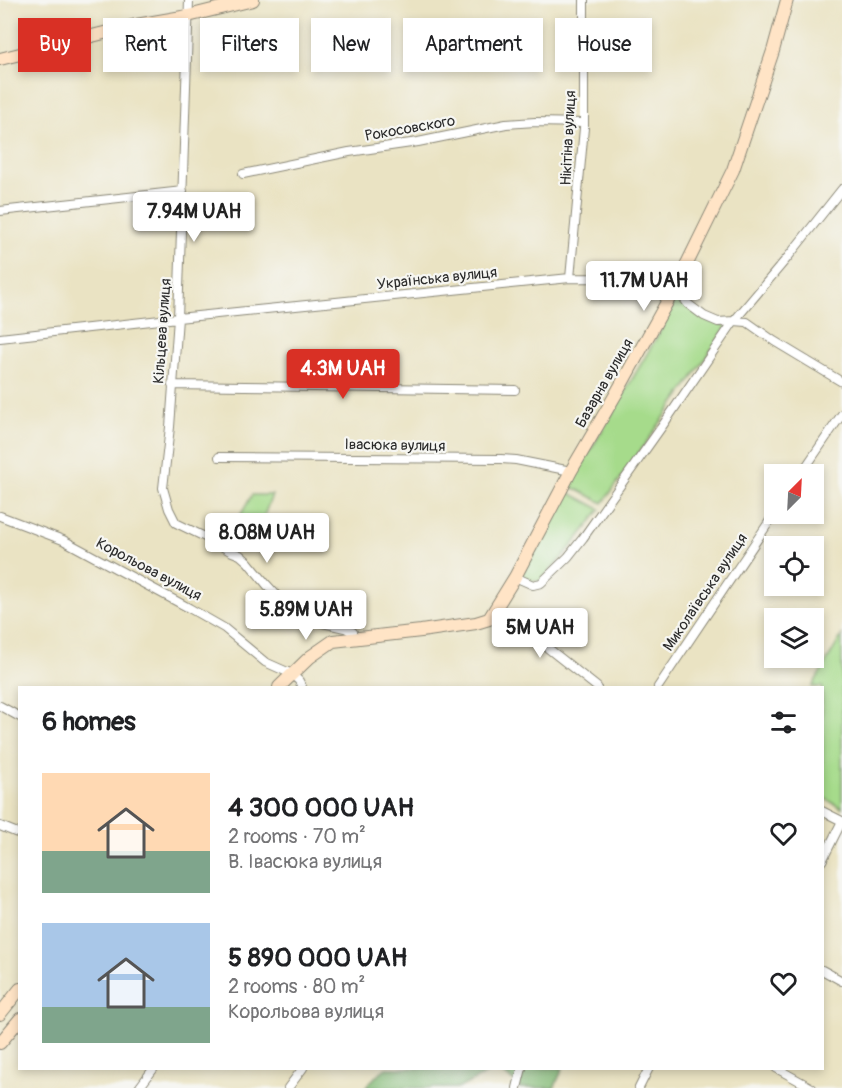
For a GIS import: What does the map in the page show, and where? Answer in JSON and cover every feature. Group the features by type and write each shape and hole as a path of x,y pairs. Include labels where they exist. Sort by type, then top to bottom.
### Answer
{"main road":[{"path":"0,59 136,25 188,16 253,0"},
{"name":"Базарна вулиця","path":"489,619 515,577 571,471 677,284 734,170 773,51 787,0"},
{"path":"280,686 310,657 333,641 421,631 489,619"},
{"path":"0,1014 18,992"},
{"path":"0,1043 18,1021"}],"street":[{"name":"Кільцева вулиця","path":"189,0 178,318 163,488 176,524 207,537 240,555 280,599 308,618 345,628 353,632 355,638"},
{"name":"Нікітіна вулиця","path":"570,278 584,123 584,0"},
{"name":"Рокосовского","path":"243,174 349,152 418,142 506,124 584,123"},
{"path":"515,577 533,585 541,583 568,557 734,321 842,189"},
{"path":"0,211 183,191"},
{"name":"Українська вулиця","path":"0,339 178,318 570,278 663,279 672,280 677,284"},
{"path":"677,284 688,304 704,316 718,322 747,322 842,382"},
{"path":"172,385 515,390"},
{"path":"808,464 842,414"},
{"name":"Івасюка вулиця","path":"219,457 501,459 571,471"},
{"name":"Корольова вулиця","path":"0,516 63,540 159,590 224,628 265,662 292,674 302,686"},
{"name":"Миколаївська вулиця","path":"659,686 768,524"},
{"path":"489,619 525,630 596,686"},
{"path":"0,706 18,716"},
{"path":"824,812 842,821 824,857"},
{"path":"0,826 18,833"},
{"path":"824,971 842,981"},
{"path":"139,1088 152,1070"},
{"path":"288,1088 302,1070"},
{"path":"517,1088 522,1070"},
{"path":"639,1088 647,1070"},
{"path":"780,1070 812,1088"}],"green space":[{"path":"675,299 707,320 727,326 603,503 568,485 661,330"},
{"path":"566,491 600,509 572,546 540,581 528,580 521,575"},
{"path":"252,495 272,495 251,549 227,539"},
{"path":"842,635 842,808 824,798 824,686 813,686"},
{"path":"383,1070 494,1070 459,1088 365,1088"},
{"path":"497,1070 562,1070 554,1088 520,1088"}]}
